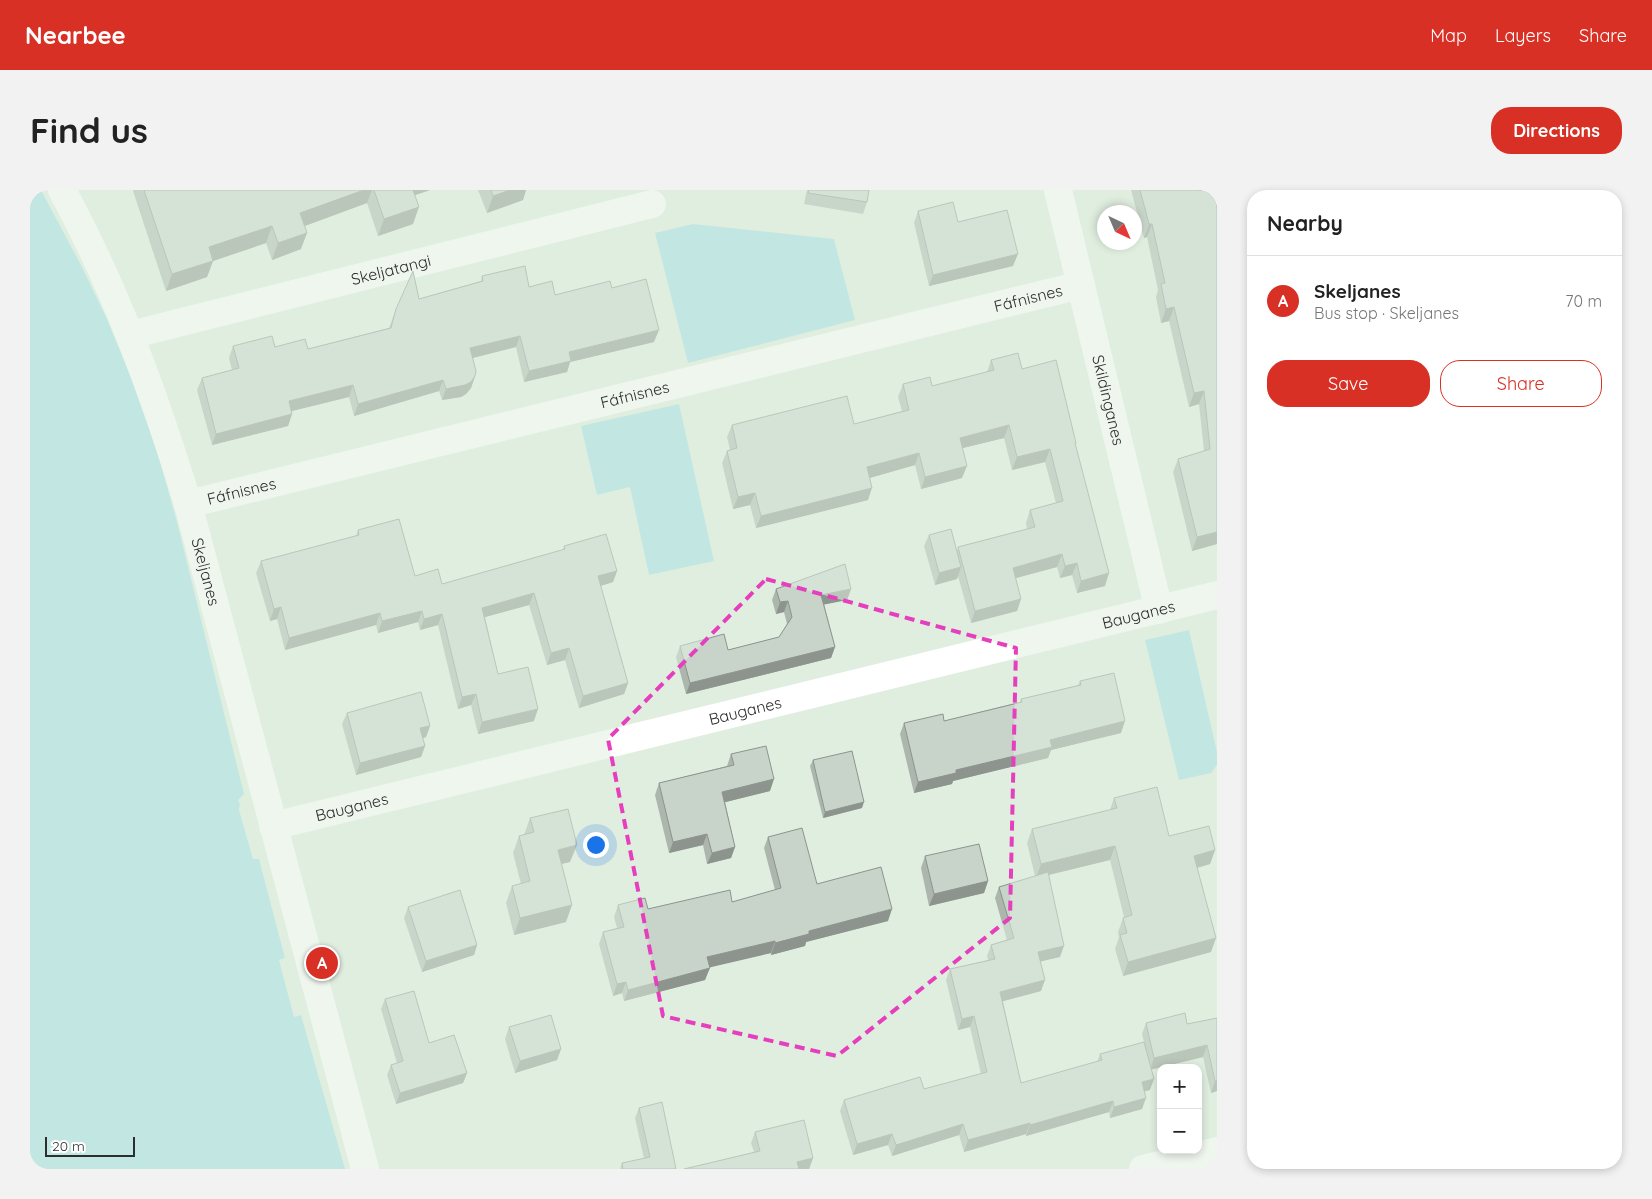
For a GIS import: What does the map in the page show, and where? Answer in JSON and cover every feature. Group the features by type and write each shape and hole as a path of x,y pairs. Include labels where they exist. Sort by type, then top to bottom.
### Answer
{"street":[{"name":"Skeljanes","path":"62,190 101,269 130,335 158,410 188,504 365,1169"},
{"name":"Skildinganes","path":"1058,190 1158,610"},
{"name":"Skeljatangi","path":"130,335 652,204"},
{"name":"Fáfnisnes","path":"188,504 1081,285"},
{"name":"Bauganes","path":"273,826 1217,596"},
{"path":"1143,1169 1217,1151"}],"highlighted area":[{"path":"766,579 1016,648 1010,918 837,1056 663,1016 608,739"}],"shaded area":[{"path":"30,190 41,190 82,267 107,319 154,440 177,522 244,794 238,800 240,804 239,810 253,859 259,859 285,958 279,960 294,1017 301,1015 345,1169 30,1169"},
{"path":"693,224 834,239 855,320 688,363 655,233"},
{"path":"679,404 714,561 649,575 630,487 597,495 581,426"},
{"path":"1189,630 1217,752 1217,765 1211,773 1179,780 1145,640"}],"building":[{"path":"144,190 364,190 300,213 307,233 278,243 272,226 209,247 213,261 172,274"},
{"path":"374,190 413,190 419,207 384,219"},
{"path":"491,190 510,190 493,196"},
{"path":"809,190 869,190 867,202 808,193"},
{"path":"1140,190 1217,190 1217,532 1197,537 1178,459 1210,449 1204,391 1194,393 1174,307 1166,309 1161,284 1165,283 1152,224 1149,224"},
{"path":"953,202 958,222 1007,210 1018,254 933,275 918,211"},
{"path":"525,266 529,287 552,281 555,295 610,281 612,288 646,279 659,330 569,352 571,361 529,371 520,336 470,348 476,371 471,382 465,385 446,389 443,380 358,404 353,385 289,401 292,414 216,434 202,378 239,368 233,346 272,336 275,347 305,339 308,349 391,328 396,309 413,271 419,299 483,281 482,276"},
{"path":"1018,353 1022,369 1056,360 1075,443 1109,573 1081,581 1077,563 1065,566 1062,554 1013,568 1021,599 975,611 958,547 1035,527 1030,510 1063,501 1050,449 1017,457 1009,425 960,438 967,466 925,477 919,453 867,467 872,488 761,516 755,493 738,497 727,451 737,448 732,425 847,396 854,424 909,410 903,384 930,377 932,386 994,370 991,360"},
{"path":"399,519 415,576 438,569 442,584 565,549 564,546 606,534 617,571 598,576 628,683 583,696 569,648 551,653 534,593 482,608 498,674 528,667 538,709 482,722 476,694 462,697 442,614 424,619 422,611 382,621 380,613 289,638 281,607 274,609 261,561 359,535 358,530"},
{"path":"951,529 961,567 939,573 929,535"},
{"path":"845,564 851,589 821,595 835,647 690,683 680,646 724,634 728,650 779,637 792,617 788,601 780,602 776,589"},
{"path":"1114,673 1125,721 1050,740 1052,747 956,770 956,773 918,782 904,723 943,714 944,721 1022,702 1021,699 1081,685 1080,681"},
{"path":"421,692 430,726 420,728 425,746 360,763 347,713"},
{"path":"766,746 774,779 722,792 735,847 712,853 707,834 673,842 659,783 734,765 731,754"},
{"path":"852,751 864,802 825,812 813,760"},
{"path":"1157,787 1169,836 1209,826 1215,850 1194,856 1216,938 1128,962 1120,935 1127,933 1123,918 1132,915 1115,846 1041,864 1032,829 1117,808 1114,798"},
{"path":"568,809 577,845 558,850 572,905 520,918 512,886 530,881 519,836 534,832 530,818"},
{"path":"802,828 817,884 881,867 892,909 809,931 809,934 775,943 775,941 707,957 710,968 628,990 626,982 617,984 603,932 624,927 618,905 645,898 648,909 730,890 732,902 781,888 768,837"},
{"path":"979,844 988,881 934,894 925,856"},
{"path":"1048,872 1064,946 1038,952 1045,980 1000,992 1021,1083 1102,1060 1100,1054 1144,1042 1154,1079 1142,1082 1146,1098 1114,1107 1113,1101 1030,1125 1030,1123 968,1140 963,1124 896,1145 892,1134 857,1144 844,1100 920,1077 924,1089 987,1072 974,1016 962,1019 950,969 995,959 991,945 1014,938 999,887"},
{"path":"460,890 477,945 426,961 408,907"},
{"path":"414,991 429,1043 454,1035 467,1073 400,1093 391,1065 403,1061 385,999"},
{"path":"1185,1013 1187,1024 1217,1018 1217,1081 1215,1081 1207,1045 1154,1058 1146,1023"},
{"path":"551,1015 561,1049 520,1061 509,1027"},
{"path":"662,1102 676,1169 623,1169 622,1163 650,1157 639,1108"},
{"path":"804,1120 813,1158 797,1162 799,1169 684,1169 760,1151 755,1132"}],"place":[{"name":"Skeljanes","path":"322,963"}]}
